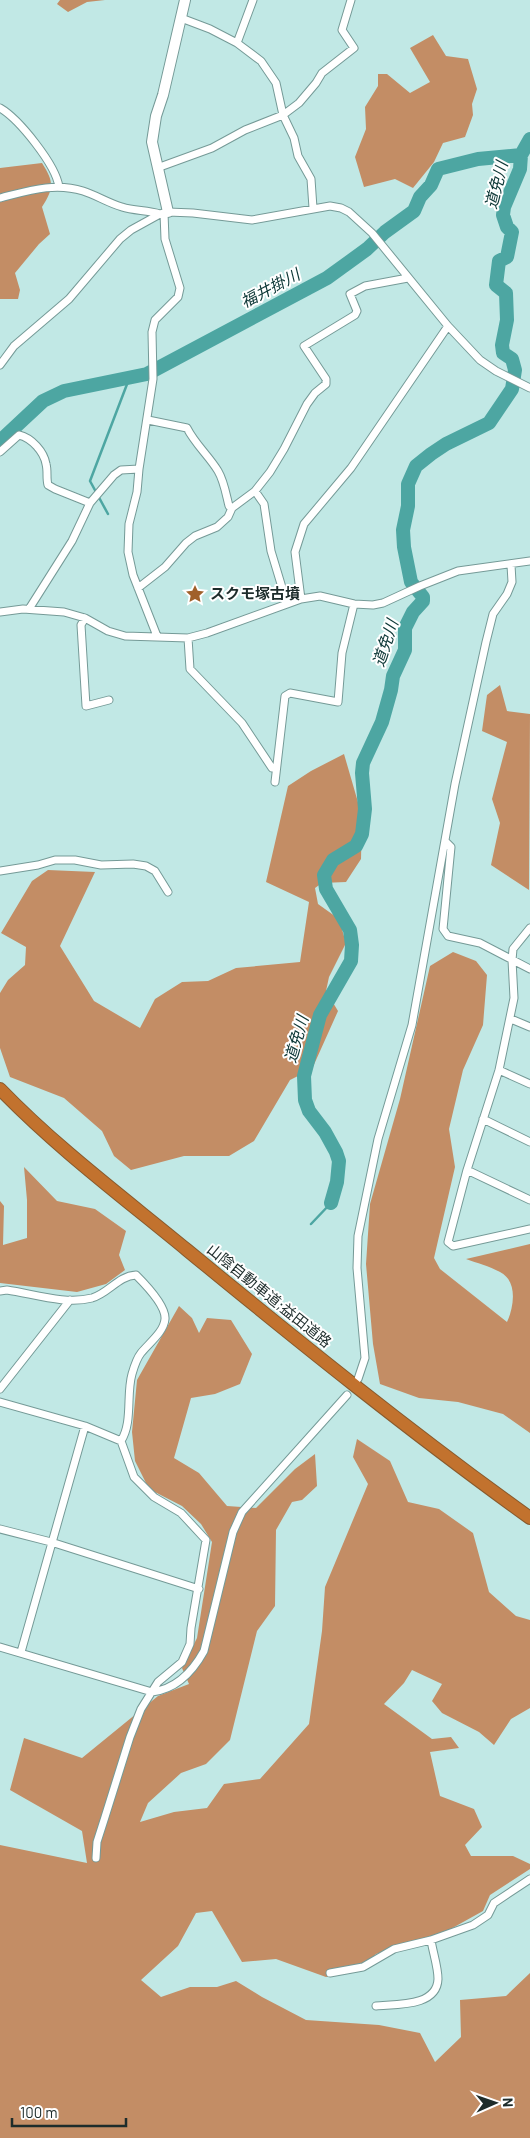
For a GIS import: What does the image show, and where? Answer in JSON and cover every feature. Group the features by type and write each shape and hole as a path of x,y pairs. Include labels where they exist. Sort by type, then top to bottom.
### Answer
{"highway":[{"name":"山陰自動車道;益田道路","path":"0,1089 54,1140 363,1393 528,1517"}],"street":[{"path":"157,636 133,575 128,552 129,524 137,492 148,420 153,379 152,332 154,320 178,297 180,288 165,239 164,213 152,142 156,116 163,95 186,0"},
{"path":"237,43 252,0"},
{"path":"157,168 212,148 245,130 283,114 299,103 322,73 354,48 342,30 351,0"},
{"path":"181,18 210,29 237,43 261,61 276,83 283,114 294,138 298,156 311,179 313,208"},
{"path":"0,108 39,148 58,177 59,187"},
{"path":"0,198 39,188 59,187 84,191 125,208 252,220 277,217 313,208 330,206 341,208 349,212 372,233 448,326 480,360 496,371 530,388"},
{"path":"0,365 14,346 69,299 120,239 131,230 164,213"},
{"path":"138,588 165,567 186,543 196,536 217,527 228,516 232,508 255,491 270,472 307,404 315,393 326,384 326,379 304,346 355,315 357,311 350,294 365,286 408,278"},
{"path":"301,599 294,552 304,524 351,468 448,326"},
{"path":"148,420 187,428 195,443 218,470 229,506 232,508"},
{"path":"0,452 20,435 24,436 43,455 47,465 48,484 55,490 90,503"},
{"path":"29,609 72,541 90,503 114,475 121,470 139,469"},
{"path":"255,491 264,504 271,551 287,604"},
{"path":"0,612 29,609 64,612 85,618 108,631 125,636 188,638 301,599 320,596 354,604 382,603 458,571 530,561"},
{"path":"358,1379 365,1358 357,1268 358,1236 378,1139 412,1025 445,842 493,614 507,594 512,582 511,565"},
{"path":"275,782 285,696 290,693 338,702 342,653 354,604"},
{"path":"85,618 82,624 86,706 109,700"},
{"path":"188,638 190,669 242,723 272,768 276,767"},
{"path":"445,842 451,847 443,929 448,936 480,943 530,969"},
{"path":"0,871 38,866 55,860 75,860 101,865 133,864 146,866 155,871 168,892"},
{"path":"530,928 514,949 512,960 514,998 511,1019 499,1070 467,1170 448,1242 452,1246 530,1229"},
{"path":"511,1019 530,1027"},
{"path":"499,1070 530,1084"},
{"path":"483,1119 530,1142"},
{"path":"467,1170 530,1200"},
{"path":"0,1291 7,1290 70,1300 94,1298 128,1275 136,1275 163,1309 165,1318 163,1327 140,1354 132,1374 126,1432 121,1441"},
{"path":"0,1389 70,1300"},
{"path":"0,1647 152,1692 159,1691 176,1683 195,1668 204,1651 233,1532 242,1512 347,1395"},
{"path":"0,1402 85,1426 121,1441 134,1477 154,1497 181,1513 206,1540 190,1644 182,1662 158,1682 141,1709 130,1737 97,1842 96,1858"},
{"path":"21,1652 85,1426"},
{"path":"0,1529 51,1542 199,1589"},
{"path":"330,1973 363,1967 394,1949 431,1940 474,1926 488,1915 494,1903 530,1879"},
{"path":"376,2006 430,1998 436,1990 438,1978 431,1940"}],"shaded area":[{"path":"60,0 105,0 87,2 68,12 57,4"},
{"path":"433,35 446,56 468,59 477,89 472,104 473,115 465,137 443,143 434,162 413,188 395,179 364,187 355,157 366,129 365,107 378,86 378,74 387,74 410,93 430,82 410,48"},
{"path":"42,163 49,175 51,185 49,195 42,207 50,234 39,244 15,273 20,290 18,299 0,299 0,168"},
{"path":"500,685 507,711 530,714 529,890 491,865 500,823 492,799 507,742 482,731 487,695"},
{"path":"344,754 362,816 361,859 346,882 322,883 315,888 318,904 339,919 346,943 329,977 326,991 338,1011 312,1069 290,1080 254,1141 229,1156 184,1156 131,1170 114,1156 102,1131 64,1098 10,1077 0,1048 0,993 8,980 25,965 26,947 1,933 32,881 48,870 95,872 60,946 94,1001 140,1028 155,999 182,982 208,981 236,968 300,962 309,902 266,882 288,786 311,771"},
{"path":"453,952 476,961 487,975 483,1025 463,1070 449,1129 455,1167 434,1258 440,1269 507,1322 513,1302 510,1282 500,1272 466,1259 530,1244 530,1433 503,1414 458,1402 419,1398 380,1384 373,1344 366,1264 370,1204 400,1099 430,966"},
{"path":"24,1167 57,1201 95,1209 126,1231 119,1255 125,1270 106,1284 77,1292 0,1283 0,1201 4,1206 3,1245 27,1238 27,1200"},
{"path":"179,1306 192,1318 199,1333 207,1318 231,1320 252,1354 240,1384 215,1394 191,1398 174,1458 199,1473 227,1506 256,1508 295,1469 315,1454 317,1486 302,1500 292,1502 276,1530 275,1606 257,1631 230,1740 206,1764 181,1773 148,1803 140,1822 174,1812 207,1808 224,1784 260,1779 309,1724 322,1631 325,1587 368,1484 353,1457 357,1439 390,1461 408,1502 439,1509 473,1533 489,1592 516,1616 530,1620 530,1708 511,1719 494,1745 479,1732 442,1713 432,1701 442,1684 412,1670 404,1683 384,1704 432,1739 451,1737 459,1748 430,1752 440,1796 474,1809 482,1827 465,1845 471,1856 513,1856 530,1864 530,1869 490,1895 483,1911 447,1931 376,1954 358,1971 326,1977 276,1959 242,1962 212,1911 196,1913 178,1946 141,1980 161,1997 190,1987 217,1987 236,1981 306,2020 379,2025 420,2033 435,2062 461,2037 460,2000 506,1996 530,1973 530,2138 0,2138 0,1845 87,1863 82,1831 10,1790 24,1738 82,1758 158,1696 189,1684 182,1668 197,1638 212,1542 201,1524 182,1506 149,1489 135,1461 132,1432 137,1380"}],"waterway":[{"name":"道免川","path":"331,1203 337,1182 339,1161 325,1132 309,1111 305,1100 304,1076 320,1015 351,961 352,945 350,930 326,889 324,875 333,860 356,846 362,834 365,809 363,763 382,722 393,676 405,650 405,628 413,612 423,601 423,597 411,582 404,547 403,530 408,506 408,484 416,466 431,454 446,444 489,423 512,389 515,370 512,359 503,353 502,345 507,320 506,293 496,285 499,261 507,257 512,232 507,227 503,215 504,207 520,169 521,155 530,139"},
{"name":"福井掛川","path":"0,441 43,401 64,391 147,374 327,278 414,211 420,197 431,185 438,169 478,159 521,155"},
{"path":"108,514 90,481 129,379"},
{"path":"311,1224 331,1203"}],"place":[{"name":"スクモ塚古墳","path":"195,594"}]}
